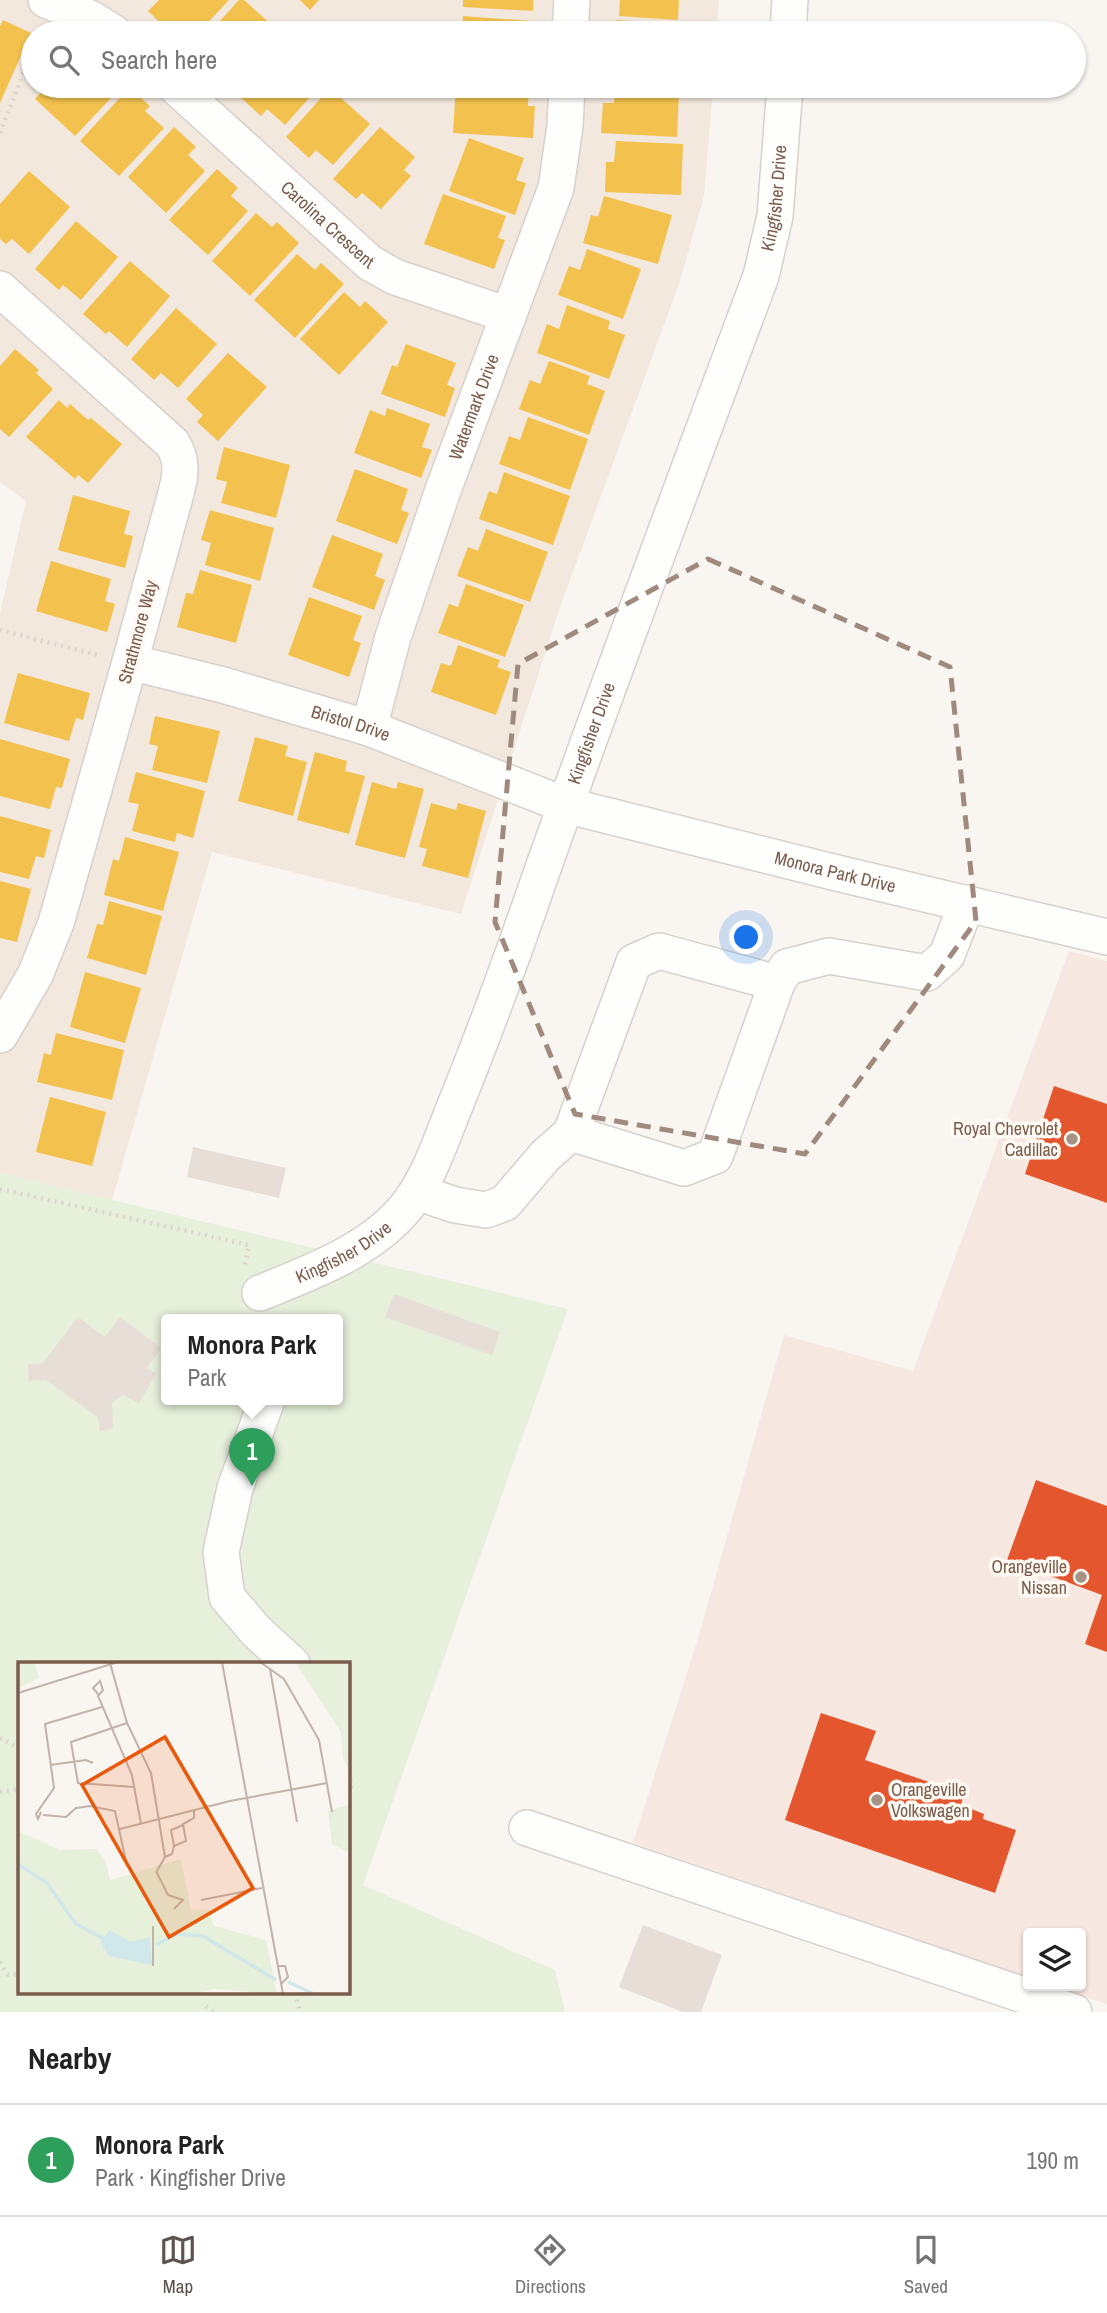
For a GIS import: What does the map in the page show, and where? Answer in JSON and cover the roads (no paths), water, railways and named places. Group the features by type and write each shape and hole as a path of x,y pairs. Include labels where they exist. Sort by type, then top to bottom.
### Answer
{"street":[{"path":"46,0 95,21"},
{"path":"571,21 572,0"},
{"path":"789,21 790,0"},
{"name":"Carolina Crescent","path":"188,98 370,263 395,277 508,315"},
{"name":"Watermark Drive","path":"369,728 393,637 443,490 556,188 566,98"},
{"name":"Kingfisher Drive","path":"258,1297 339,1258 379,1233 417,1192 491,1016 565,805 761,276 775,216 784,98"},
{"name":"Strathmore Way","path":"0,289 172,443 178,452 181,466 130,662 56,923 35,975 0,1035"},
{"name":"Bristol Drive","path":"130,662 223,685 369,728 565,805"},
{"name":"Monora Park Drive","path":"565,805 1107,937"},
{"path":"571,1133 684,1168 715,1156 777,984 787,967 829,956 928,972 947,955 967,904"},
{"path":"417,1192 455,1205 485,1210 505,1203 545,1156 571,1133 634,962 659,951 777,984"},
{"path":"265,1405 235,1488 221,1552 226,1597 256,1631 290,1662"},
{"path":"527,1828 1074,2012"}],"place":[{"name":"Royal Chevrolet Cadillac","path":"1072,1139"},
{"name":"Monora Park","path":"252,1486"},
{"name":"Orangeville Nissan","path":"1081,1577"},
{"name":"Orangeville Volkswagen","path":"877,1800"}]}
